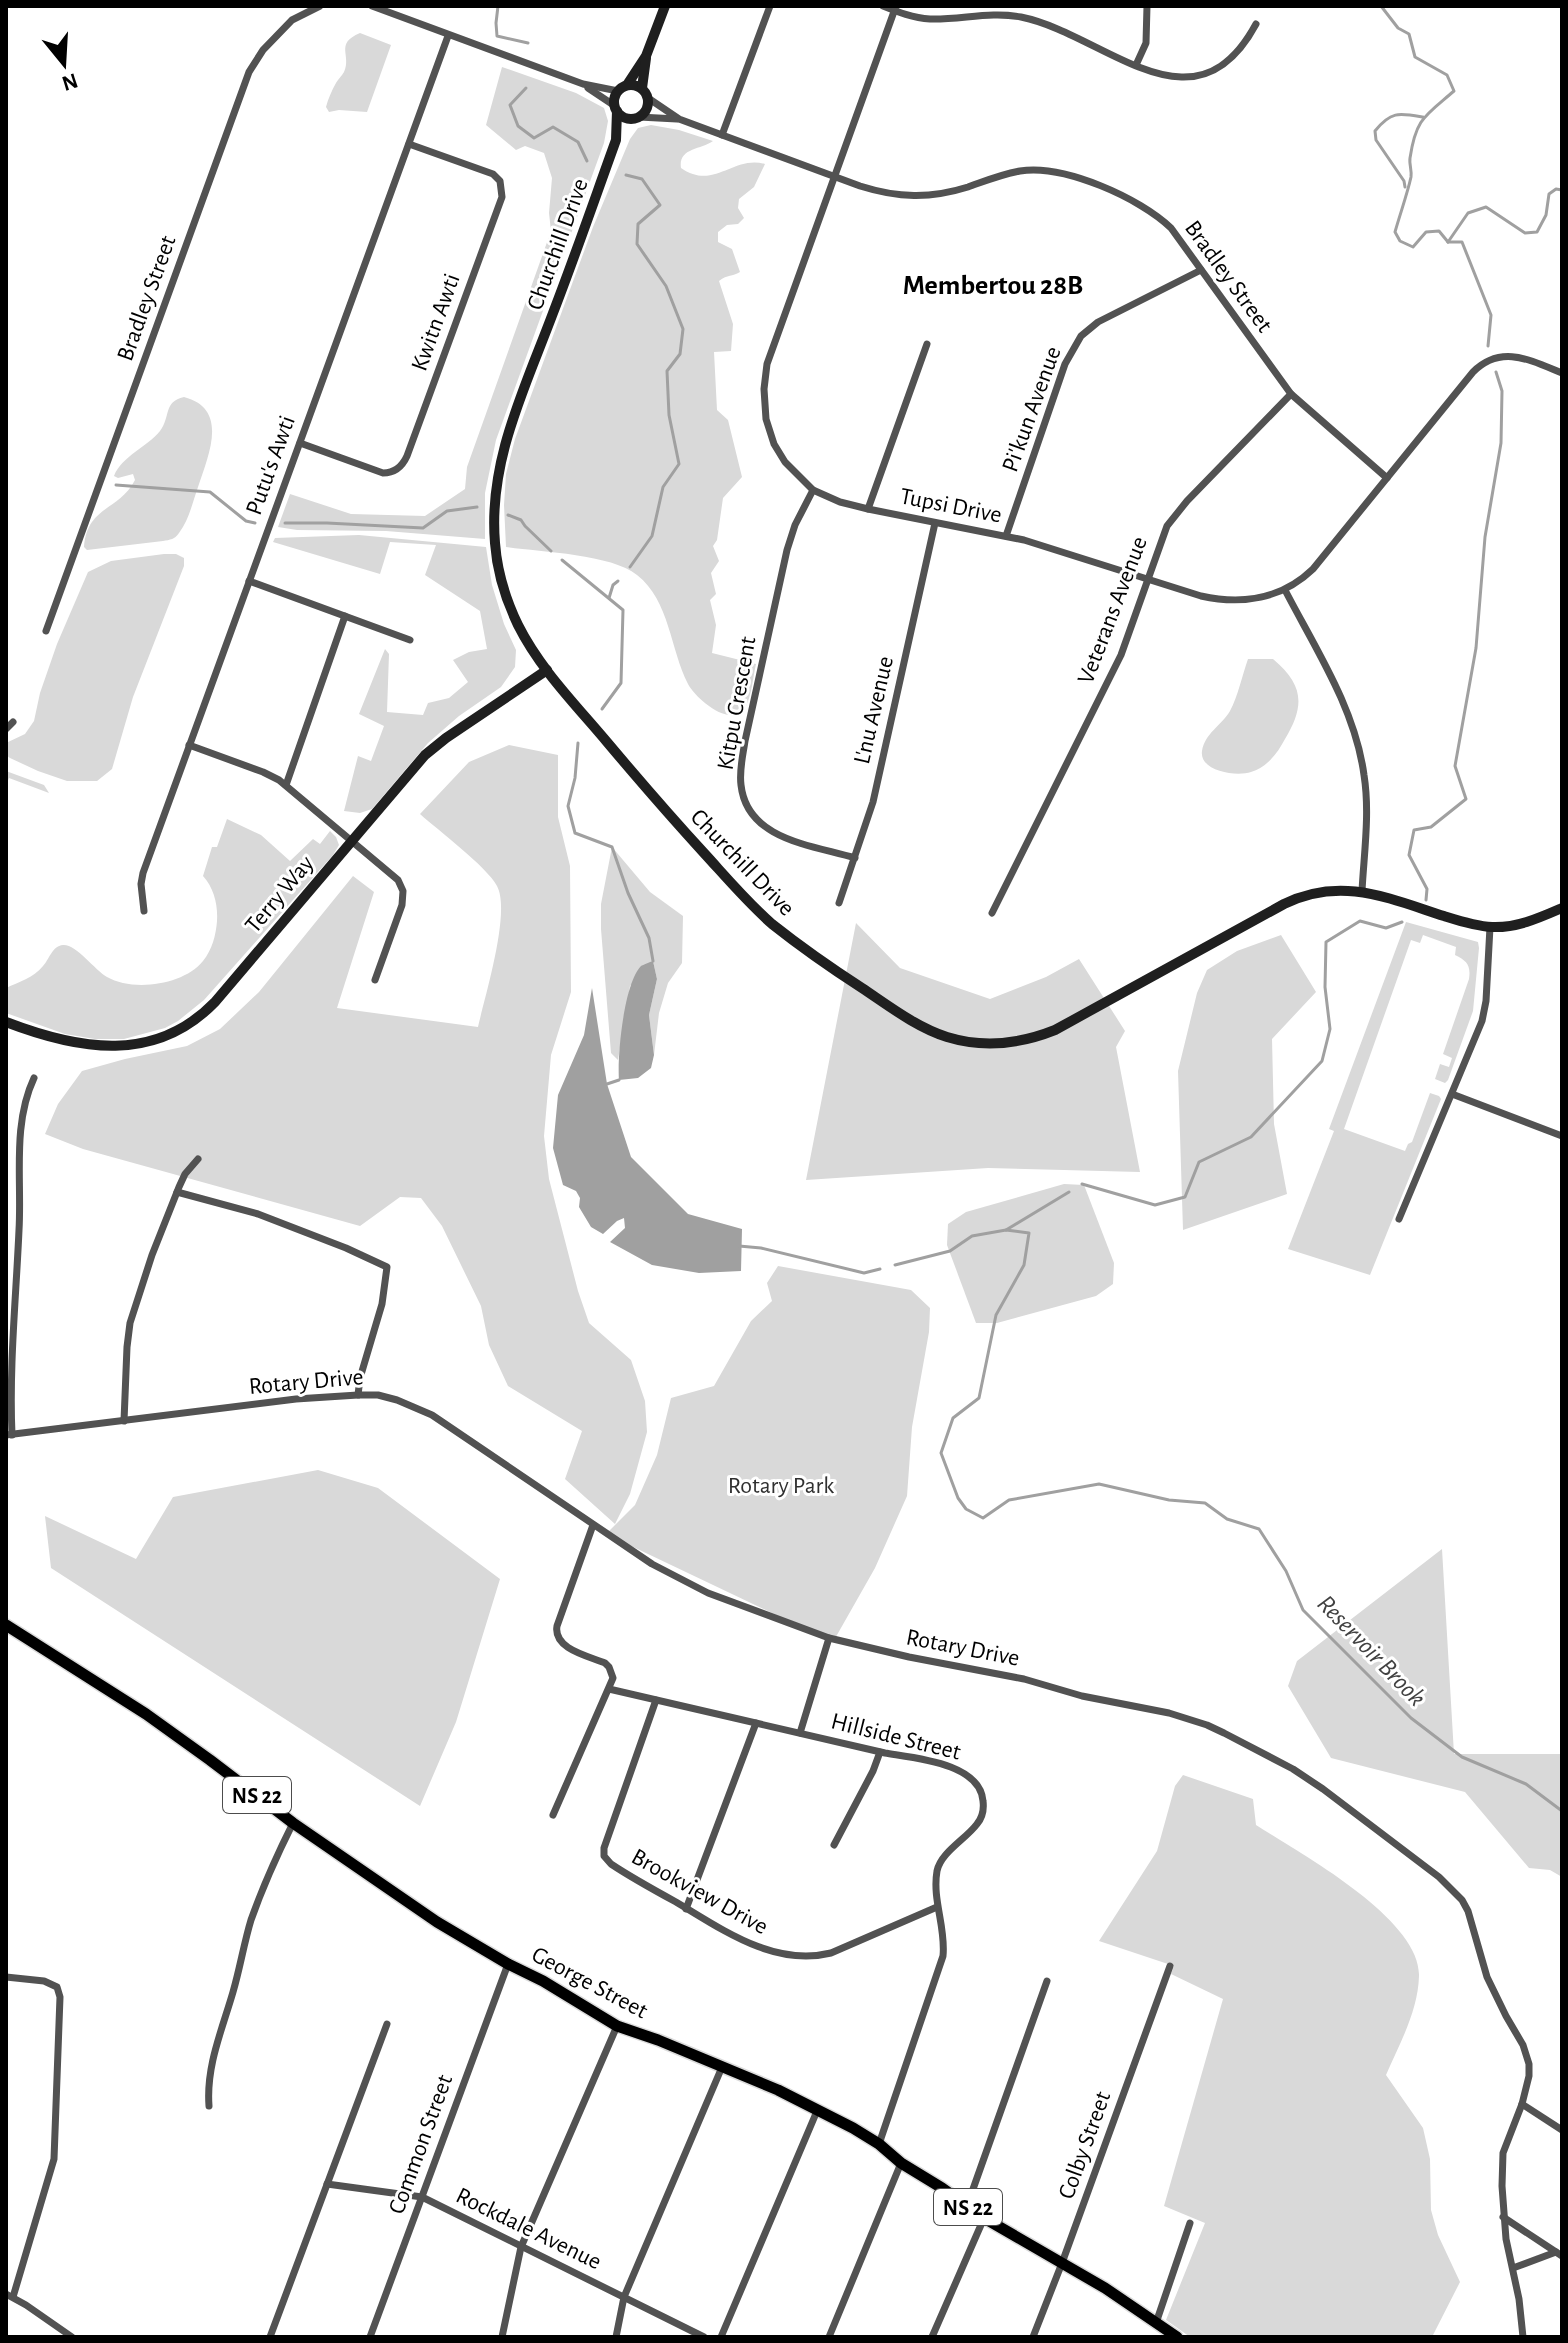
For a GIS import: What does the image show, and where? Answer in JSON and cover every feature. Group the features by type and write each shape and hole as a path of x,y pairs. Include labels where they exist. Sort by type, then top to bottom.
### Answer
{"main road":[{"path":"646,56 647,109 638,118 625,118 614,101 646,56 665,6"},
{"path":"623,88 645,93"},
{"name":"Churchill Drive","path":"616,108 616,140 502,453 495,494 495,546 505,589 518,624 547,670 648,791 759,911 821,961 924,1028 950,1038 976,1043 1003,1043 1042,1035 1067,1024 1293,899 1312,893 1332,889 1362,891 1490,927 1530,921 1562,908"},
{"name":"Churchill Drive","path":"616,140 638,118"},
{"name":"Terry Way","path":"6,1022 47,1037 98,1046 149,1042 199,1017 435,746 547,670"},
{"name":"George Street","path":"6,1625 146,1714 293,1823 437,1922 617,2026 778,2090 838,2120 879,2144 901,2163 984,2218 1117,2296 1177,2337"}],"street":[{"name":"Bradley Street","path":"46,631 249,72 263,50 292,20 320,6"},
{"path":"372,6 583,84 623,88"},
{"path":"722,135 770,6"},
{"path":"883,6 928,19 989,14 1028,18 1136,65 1176,77 1204,74 1232,58 1256,24"},
{"path":"1136,65 1146,43 1147,6"},
{"name":"Tupsi Drive","path":"896,8 771,353 764,389 766,419 774,444 791,470 813,490 830,499 868,509 1006,536 1201,596 1228,601 1252,599 1285,590 1320,562 1473,372 1491,358 1517,357 1562,373"},
{"name":"Putu's Awti","path":"144,911 143,873 448,36"},
{"path":"583,84 616,108"},
{"name":"Bradley Street","path":"645,93 679,119 876,191 917,197 948,192 1019,171 1050,171 1134,201 1159,216 1181,239 1291,394 1387,478"},
{"name":"Bradley Street","path":"638,118 679,119"},
{"name":"Kwitn Awti","path":"300,443 383,473 401,466 497,212 503,191 500,181 493,174 409,144"},
{"name":"Pi'kun Avenue","path":"1006,536 1065,364 1077,342 1098,322 1201,270"},
{"path":"868,509 927,344"},
{"name":"Veterans Avenue","path":"992,913 1121,655 1161,538 1171,520 1291,394"},
{"name":"Kitpu Crescent","path":"813,490 795,525 787,550 745,741 741,787 751,815 769,831 855,858"},
{"name":"L'nu Avenue","path":"839,903 873,802 935,523"},
{"path":"249,581 410,640"},
{"path":"1285,590 1346,710 1360,754 1366,795 1362,891"},
{"path":"286,785 345,616"},
{"path":"6,729 13,722"},
{"path":"189,745 263,772 286,785 398,880 403,896 402,905 375,980"},
{"path":"1399,1219 1484,1012 1490,927"},
{"path":"9,1435 19,1232 20,1125 34,1078"},
{"path":"1452,1094 1562,1136"},
{"path":"124,1421 130,1323 177,1192 185,1174 198,1159"},
{"path":"177,1192 258,1214 387,1267 382,1304 360,1378 358,1395"},
{"name":"Rotary Drive","path":"9,1435 296,1399 378,1395 432,1415 593,1525 676,1578 708,1593 829,1638 1177,1715 1224,1733 1269,1756 1310,1781 1439,1877 1466,1905 1492,1988 1527,2055 1529,2071 1522,2104 1503,2153 1503,2217 1523,2337"},
{"path":"553,1815 613,1678 609,1667 565,1645 556,1635 593,1525"},
{"path":"800,1733 829,1638"},
{"name":"Hillside Street","path":"609,1689 927,1761 962,1771 975,1781 982,1792 984,1807 980,1820 938,1868 937,1907 943,1938 941,1961 879,2144"},
{"name":"Brookview Drive","path":"656,1700 603,1853 615,1867 753,1946 802,1957 846,1948 937,1907"},
{"path":"686,1909 756,1723"},
{"path":"834,1845 880,1752"},
{"path":"209,2106 211,2065 251,1922 272,1865 293,1823"},
{"name":"Common Street","path":"370,2337 508,1964"},
{"name":"Colby Street","path":"1033,2337 1170,1966"},
{"path":"6,1977 52,1984 58,1989 60,1997 54,2159 9,2295 72,2337"},
{"path":"967,2206 1047,1981"},
{"path":"270,2337 387,2024"},
{"path":"502,2337 521,2247 617,2026"},
{"path":"616,2337 624,2297 722,2067"},
{"path":"1522,2104 1562,2130"},
{"path":"721,2337 817,2111"},
{"path":"829,2337 901,2163"},
{"name":"Rockdale Avenue","path":"327,2184 422,2197 704,2337"},
{"path":"1503,2217 1559,2254"},
{"path":"932,2337 984,2218"},
{"path":"1156,2323 1190,2223"},
{"path":"1513,2268 1559,2254"}],"green space":[{"path":"360,33 391,45 367,112 329,112 326,107 329,98 346,66 346,46 352,37"},
{"path":"502,67 576,93 604,108 608,121 604,143 496,440 485,493 485,539 278,527 290,494 351,514 425,516 465,489 467,467 551,231 552,178 544,153 525,146 516,150 486,125"},
{"path":"651,125 713,141 691,150 683,157 681,168 693,174 704,176 743,164 765,164 754,187 739,199 738,208 744,218 738,224 727,225 718,232 718,242 732,249 740,272 719,281 733,324 731,351 714,352 717,410 728,420 742,477 723,498 717,540 713,546 719,561 711,573 716,594 710,600 716,625 712,653 756,664 746,706 733,715 715,710 692,690 682,670 663,612 648,586 637,575 593,558 506,547 506,474 515,439 593,227 630,139 638,128"},
{"path":"184,397 198,403 207,412 212,435 206,462 182,528 176,537 168,540 87,550 84,547 86,534 91,524 121,498 135,480 133,474 118,478 114,476 118,469 160,431 170,406"},
{"path":"359,535 486,547 492,585 516,650 515,667 501,687 459,716 428,743 372,809 360,813 344,811 358,756 371,761 384,726 359,714 385,649 389,654 387,712 423,715 428,703 449,698 468,682 453,660 469,652 487,649 480,611 425,575 436,545 390,542 380,574 273,542 275,538"},
{"path":"164,554 184,558 184,566 133,697 112,769 97,781 67,781 6,755 6,743 25,734 34,721 57,644 88,572 111,561"},
{"path":"1248,659 1273,659 1296,687 1298,706 1291,727 1271,759 1251,772 1228,773 1206,763 1202,751 1206,739 1230,711"},
{"path":"509,745 558,755 558,817 570,866 571,992 551,1055 544,1136 549,1179 589,1323 631,1360 645,1401 647,1432 630,1494 615,1524 565,1479 582,1431 508,1386 489,1345 481,1306 442,1226 421,1198 400,1197 360,1226 83,1149 45,1134 58,1104 82,1071 187,1046 220,1029 259,992 353,876 374,892 337,1008 478,1027 499,934 501,915 497,886 462,849 420,814 469,762"},
{"path":"6,771 44,785 49,793 9,778 6,785"},
{"path":"227,819 261,835 290,861 313,839 320,844 330,831 339,845 204,1000 165,1028 124,1039 95,1039 65,1034 6,1013 6,988 35,974 53,951 63,945 74,949 107,977 118,982 158,984 184,976 194,969 209,952 216,932 216,903 213,891 203,876 212,847 217,847"},
{"path":"612,847 650,892 683,916 682,963 668,983 659,1013 654,1055 649,1015 657,979 653,961 630,986 618,1060 611,1053 601,929 601,904"},
{"path":"1406,922 1478,942 1473,1011 1448,1080 1445,1083 1435,1079 1440,1064 1449,1067 1452,1058 1443,1054 1469,979 1469,967 1455,955 1456,947 1423,935 1420,943 1411,940 1344,1129 1405,1151 1412,1142 1430,1093 1441,1099 1370,1275 1288,1249 1334,1131 1329,1129"},
{"path":"856,923 900,968 990,999 1046,977 1079,959 1125,1031 1116,1047 1140,1172 988,1168 806,1180"},
{"path":"1281,935 1316,992 1272,1039 1274,1124 1287,1194 1183,1230 1178,1071 1197,993 1207,970 1237,951"},
{"path":"1064,1184 1084,1185 1114,1263 1113,1284 1096,1296 997,1323 976,1323 947,1245 948,1224 966,1212"},
{"name":"Rotary Park","path":"778,1266 911,1290 930,1308 929,1332 912,1427 907,1496 875,1568 833,1642 606,1534 635,1505 657,1455 671,1398 714,1386 751,1321 772,1301 767,1283"},
{"path":"318,1470 378,1488 500,1579 456,1722 420,1806 51,1568 45,1516 136,1559 173,1497"},
{"path":"1442,1549 1454,1754 1562,1754 1562,1877 1550,1870 1529,1868 1465,1792 1331,1758 1288,1686 1297,1661"},
{"path":"1183,1775 1253,1799 1256,1825 1355,1890 1401,1932 1414,1954 1419,1976 1415,2002 1386,2075 1423,2128 1430,2159 1431,2210 1438,2235 1460,2282 1432,2337 1190,2337 1166,2320 1205,2223 1164,2206 1223,1999 1171,1974 1174,1966 1099,1941 1157,1851 1175,1786"}],"shaded area":[{"path":"653,961 657,979 649,1015 654,1055 651,1068 638,1078 619,1080 619,1054 630,988 641,966"},
{"path":"592,988 607,1084 631,1157 688,1214 742,1229 741,1271 699,1273 652,1265 610,1242 625,1228 624,1218 603,1234 591,1227 579,1207 580,1198 576,1191 563,1185 553,1148 558,1095 584,1035"}],"waterway":[{"path":"498,6 497,36 528,43"},
{"path":"1381,6 1398,28 1409,34 1415,57 1447,75 1454,91 1423,119 1415,134 1410,158 1411,177 1395,232 1400,241 1413,247 1426,232 1439,231 1448,242"},
{"path":"526,88 510,105 518,126 534,138 553,127 578,142 587,161"},
{"path":"1405,187 1376,140 1375,131 1396,115 1423,117"},
{"path":"626,175 642,179 660,205 638,224 637,244 666,286 683,329 680,354 667,371 669,415 679,464 663,487 652,536 630,567"},
{"path":"1448,242 1468,213 1486,207 1525,233 1537,232 1546,215 1549,194 1556,189 1562,190"},
{"path":"1448,242 1462,242 1491,315 1488,346"},
{"path":"1426,900 1427,889 1409,855 1414,830 1431,827 1466,799 1455,766 1476,648 1485,537 1501,443 1502,391 1496,372"},
{"name":"Reservoir Brook","path":"116,485 210,492 246,521 255,523"},
{"name":"Reservoir Brook","path":"285,523 423,528 447,511 477,507"},
{"name":"Reservoir Brook","path":"508,515 521,520 551,551"},
{"name":"Reservoir Brook","path":"562,560 623,610 621,683 602,709"},
{"path":"609,598 613,585 618,581"},
{"name":"Reservoir Brook","path":"578,743 575,778 568,806 575,833 612,847 628,893 649,938 653,961"},
{"path":"1082,1184 1155,1205 1185,1197 1199,1162 1251,1137 1322,1061 1330,1029 1325,987 1326,942 1360,921 1386,928 1402,922"},
{"name":"Reservoir Brook","path":"607,1084 619,1080"},
{"path":"1006,1230 1069,1192"},
{"name":"Reservoir Brook","path":"895,1265 950,1251 972,1236 1006,1230 1029,1233 1024,1265 996,1315 979,1398 953,1418 941,1453 958,1498 966,1509 983,1518 1009,1500 1099,1484 1169,1500 1205,1503 1227,1519 1259,1529 1286,1571 1303,1610 1411,1718 1462,1757 1526,1784 1562,1811"},
{"name":"Reservoir Brook","path":"739,1246 761,1248 864,1273 880,1269"}],"district":[{"name":"Membertou 28B","path":"993,284"}]}
